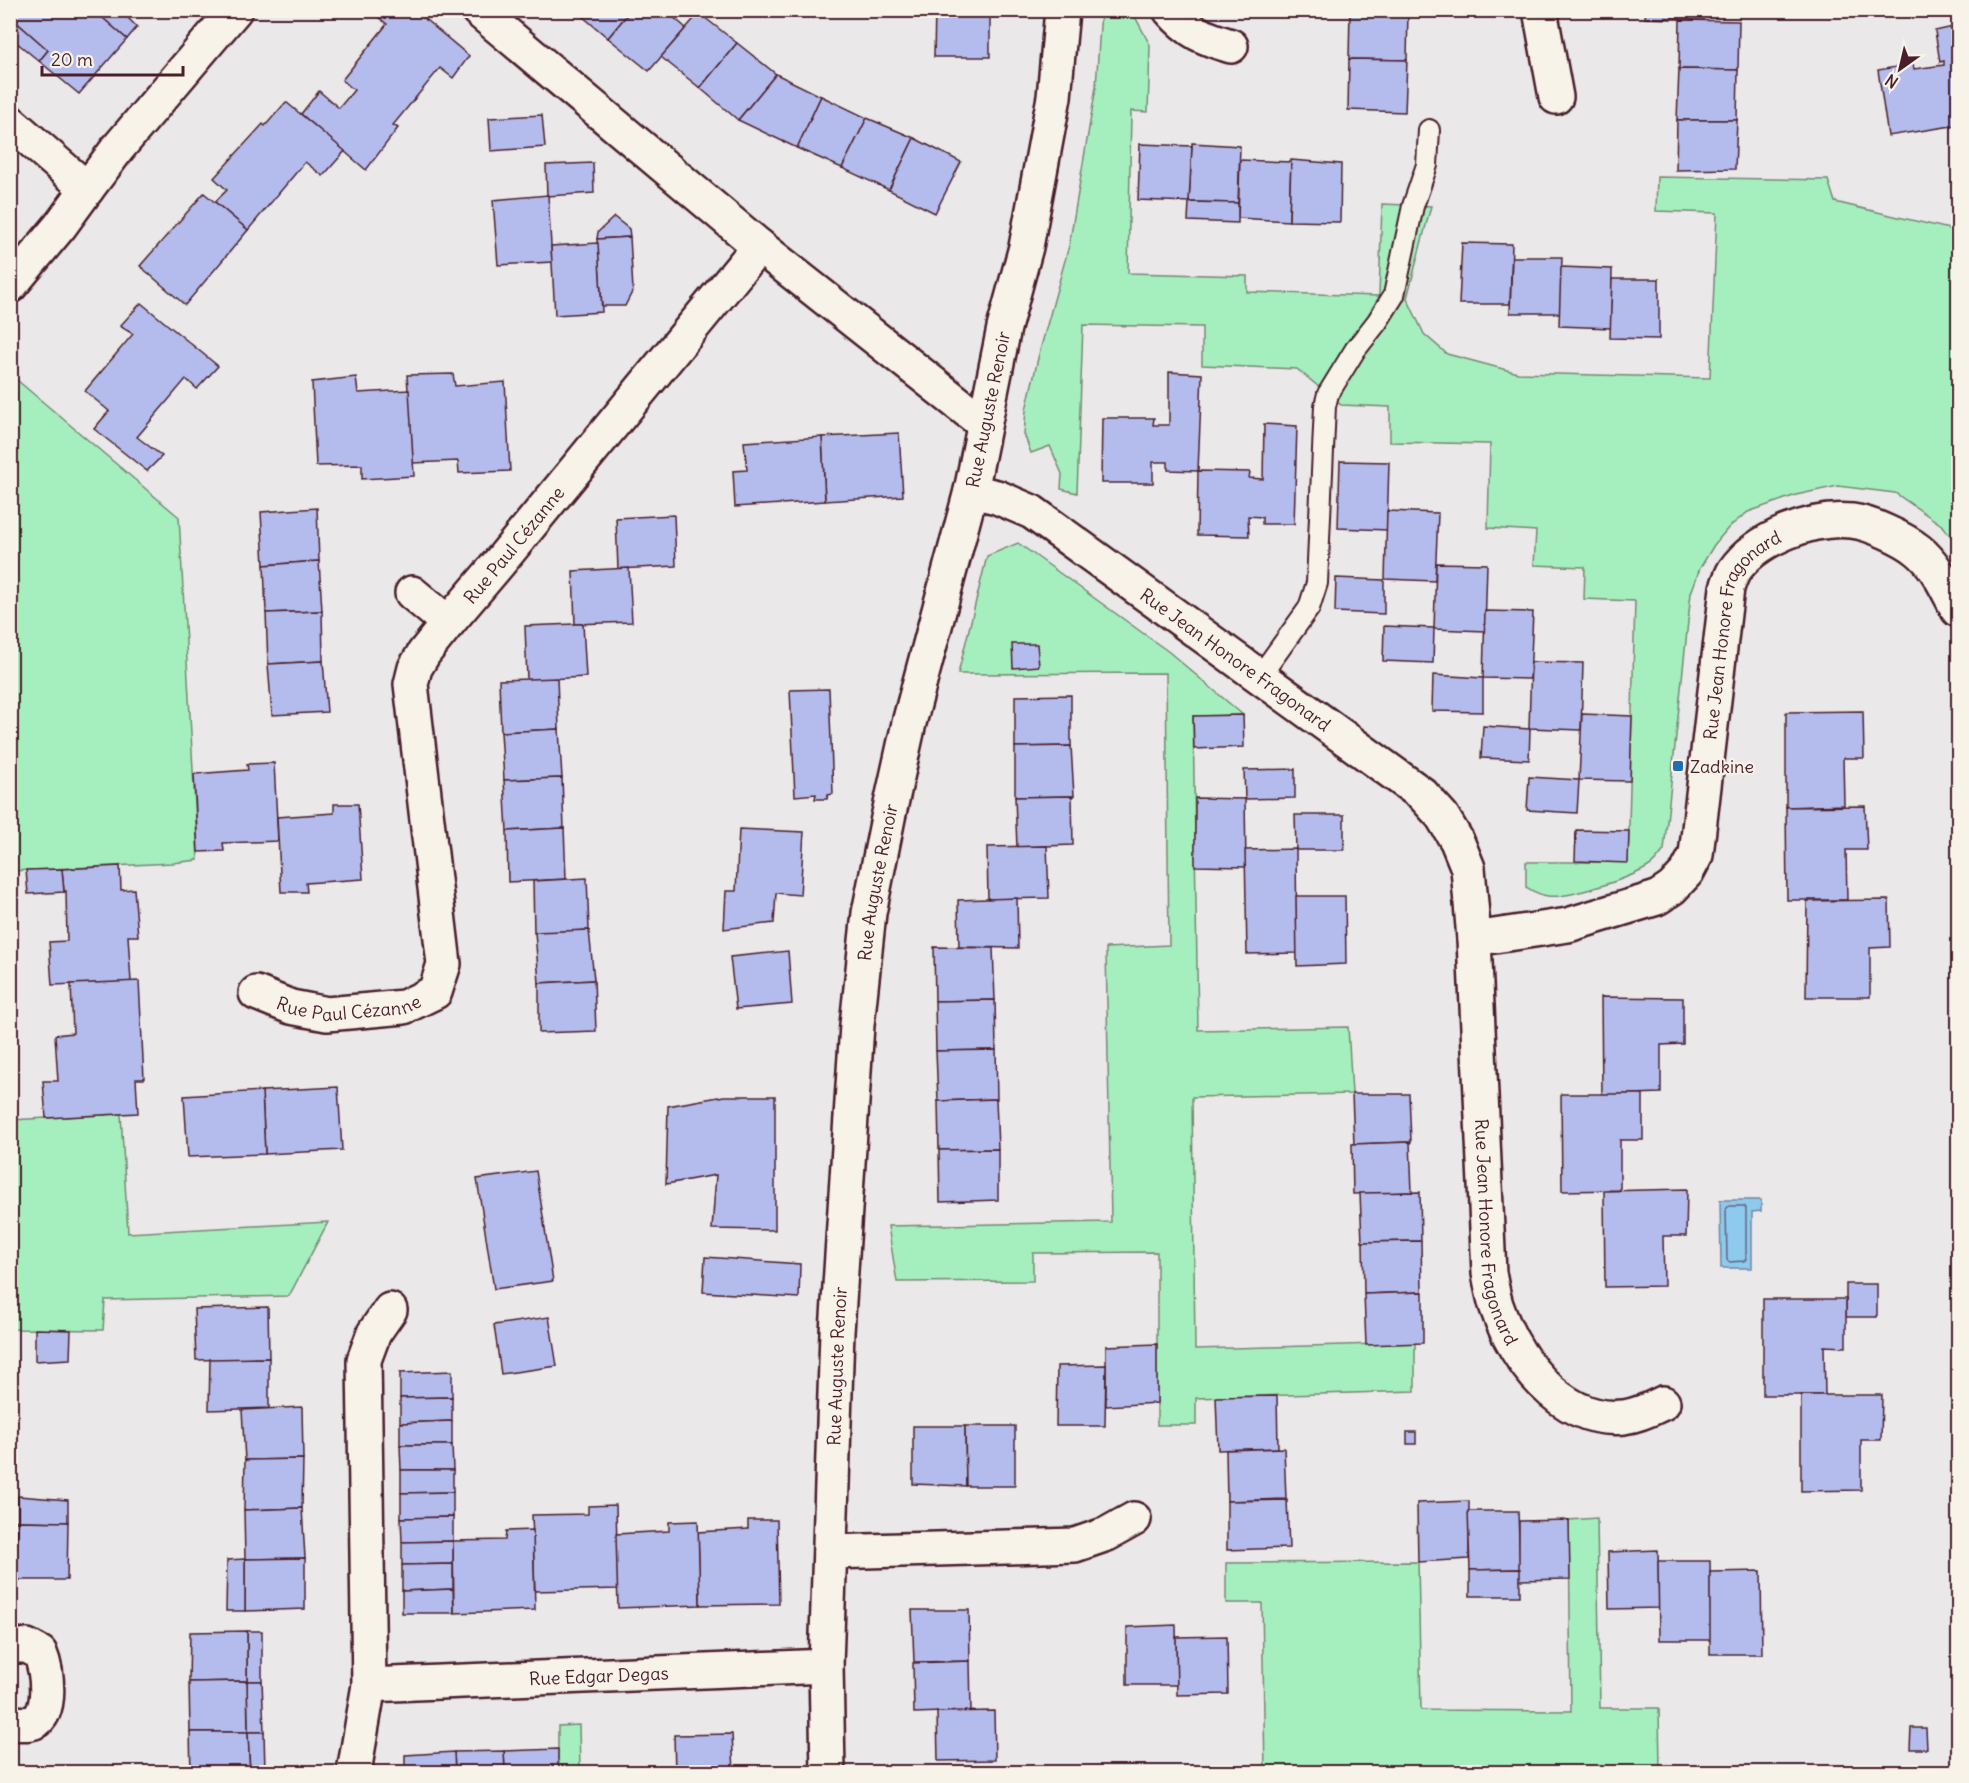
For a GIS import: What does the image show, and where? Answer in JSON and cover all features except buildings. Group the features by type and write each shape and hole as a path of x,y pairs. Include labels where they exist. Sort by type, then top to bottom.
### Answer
{"street":[{"path":"10,286 60,226 118,148 235,10"},
{"path":"478,10 759,246 983,423"},
{"name":"Rue Auguste Renoir","path":"828,1773 826,1666 836,1343 857,1025 869,913 909,723 971,491 1004,328 1026,247 1054,97 1062,10"},
{"path":"1170,10 1184,26 1205,38 1231,46"},
{"path":"1540,10 1556,97"},
{"path":"10,122 87,189"},
{"name":"Rue Paul Cézanne","path":"256,993 291,1007 327,1014 404,1007 435,992 444,964 411,684 416,668 424,653 448,623 759,246"},
{"name":"Rue Jean Honore Fragonard","path":"971,491 997,496 1032,512 1422,795 1442,816 1468,868 1489,1274 1496,1303 1508,1334 1523,1359 1541,1381 1572,1406 1606,1417 1625,1417 1644,1412 1663,1403"},
{"name":"Rue Jean Honore Fragonard","path":"1473,939 1568,925 1657,898 1672,888 1687,872 1696,855 1727,588 1733,572 1764,544 1784,532 1831,522 1851,521 1876,527 1918,549 1934,567 1959,610"},
{"path":"412,593 448,623"},
{"path":"354,1773 369,1684 364,1360 374,1333 390,1310"},
{"path":"830,1552 1075,1545 1107,1534 1134,1519"},
{"path":"10,1646 27,1646 40,1653 45,1664 46,1704 43,1716 31,1724 10,1723"},
{"name":"Rue Edgar Degas","path":"369,1684 826,1666"}],"lane":[{"path":"1260,676 1310,608 1317,583 1325,406 1328,394 1394,295 1413,206 1428,165 1430,130"}],"green space":[{"path":"1101,11 1132,11 1150,45 1148,112 1131,111 1128,273 1247,276 1247,292 1379,296 1382,204 1431,206 1407,298 1424,334 1447,354 1518,373 1710,378 1717,213 1656,211 1657,177 1828,180 1835,202 1958,231 1958,546 1943,526 1895,493 1838,486 1796,495 1748,512 1729,527 1714,545 1700,568 1691,593 1664,850 1657,860 1639,872 1583,891 1557,896 1536,893 1526,887 1526,862 1628,862 1635,601 1584,599 1585,567 1534,565 1536,531 1488,528 1490,444 1390,442 1390,407 1341,405 1297,369 1202,365 1202,327 1083,325 1077,493 1061,489 1062,474 1050,446 1031,453 1024,434 1026,410 1069,246 1096,87"},
{"path":"11,375 179,517 198,860 11,871"},
{"path":"1018,543 1169,652 1243,715 1193,716 1198,1030 1348,1027 1352,1094 1192,1097 1195,1349 1415,1343 1415,1391 1196,1398 1196,1425 1157,1425 1157,1252 1033,1253 1033,1281 897,1282 888,1226 1111,1222 1106,948 1169,945 1166,673 958,674 987,556"},
{"path":"121,1114 128,1233 328,1222 289,1296 105,1300 103,1330 11,1329 11,1120"},
{"path":"1597,1518 1600,1708 1659,1708 1660,1772 1265,1772 1262,1603 1226,1603 1226,1563 1418,1562 1421,1710 1571,1711 1569,1520"},
{"path":"579,1725 580,1772 558,1772 558,1726"}],"water":[{"path":"1720,1200 1761,1200 1761,1211 1752,1212 1752,1268 1721,1268"}],"place":[{"name":"Zadkine","path":"1678,766"}]}
